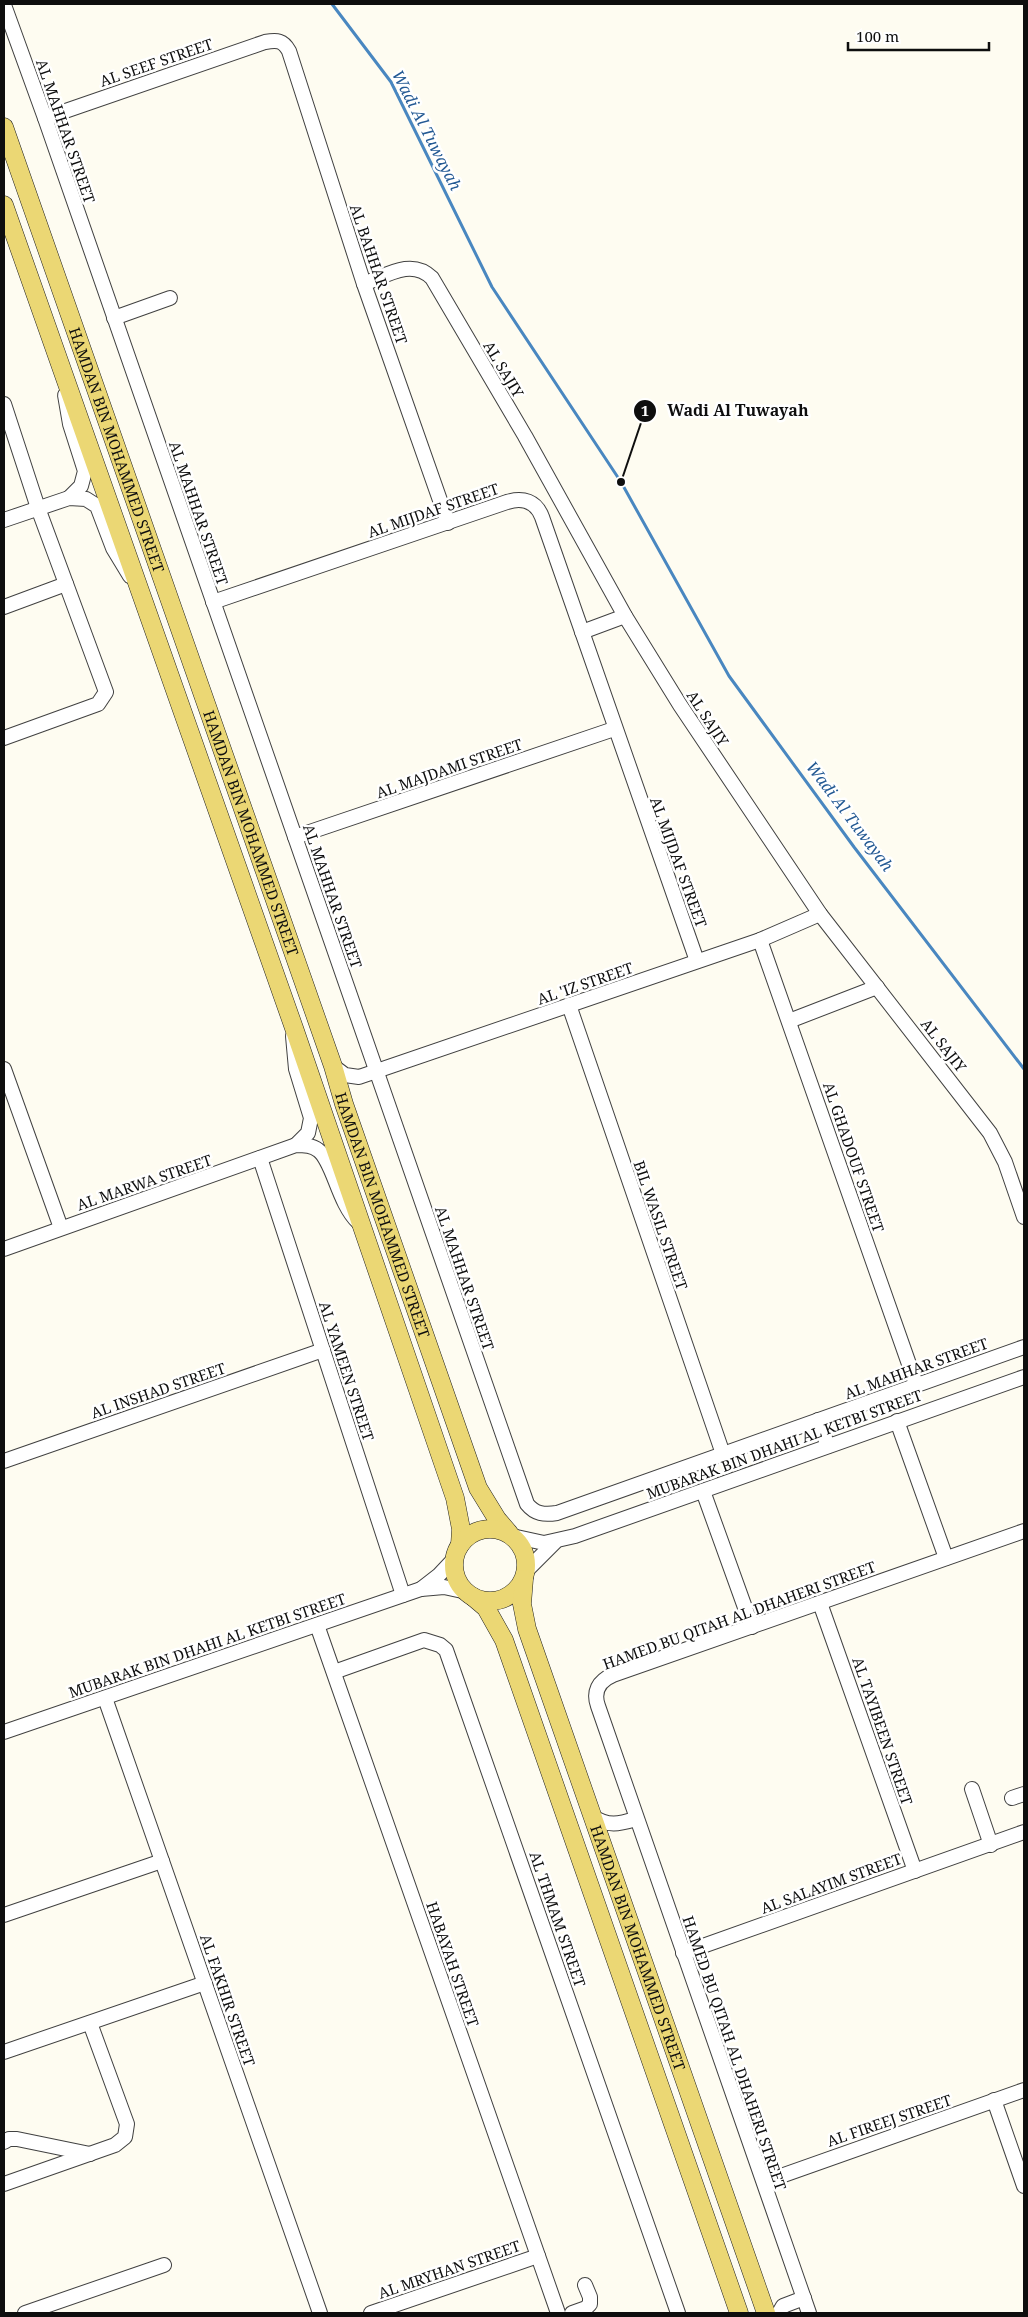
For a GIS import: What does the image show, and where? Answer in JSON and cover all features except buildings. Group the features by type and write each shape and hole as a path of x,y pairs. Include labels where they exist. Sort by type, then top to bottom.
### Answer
{"main road":[{"name":"HAMDAN BIN MOHAMMED STREET","path":"4,127 333,1066 344,1104 478,1488 486,1504 511,1535"},
{"name":"HAMDAN BIN MOHAMMED STREET","path":"4,205 294,1028 455,1498 461,1529 457,1552"},
{"path":"487,1528 511,1535 524,1552 525,1575 517,1589 502,1598 484,1600 470,1594 456,1577 457,1552 472,1534 487,1528"},
{"name":"HAMDAN BIN MOHAMMED STREET","path":"525,1575 522,1604 527,1629 766,2313"},
{"name":"HAMDAN BIN MOHAMMED STREET","path":"470,1594 486,1608 504,1640 740,2313"}],"street":[{"name":"AL MAHHAR STREET","path":"4,5 45,118 523,1496 532,1510 539,1514 557,1513 1024,1347"},
{"name":"AL SEEF STREET","path":"45,118 266,42 277,40"},
{"name":"AL BAHHAR STREET","path":"277,40 283,42 289,51 364,284 448,523"},
{"name":"AL SAJIY","path":"364,284 410,267 418,268 432,278 525,436 625,616 680,705 820,914 990,1133 1005,1162 1024,1217"},
{"path":"114,318 170,298"},
{"path":"64,377 70,424 85,471 81,486 69,498"},
{"path":"4,404 38,508 106,692 98,704 4,738"},
{"path":"4,520 69,498 86,499 97,506 113,548 136,582"},
{"name":"AL MIJDAF STREET","path":"213,602 513,500 525,500 536,506 542,518 696,961"},
{"path":"4,607 66,584"},
{"path":"582,632 625,616"},
{"name":"AL MAJDAMI STREET","path":"295,837 614,729"},
{"name":"AL 'IZ STREET","path":"359,1077 760,940 820,914"},
{"name":"AL GHADOUF STREET","path":"760,940 916,1384"},
{"path":"789,1021 877,987"},
{"name":"BIL WASIL STREET","path":"569,1005 723,1454"},
{"path":"294,1028 293,1049 296,1069 311,1118 308,1133 296,1146"},
{"path":"333,1066 345,1075 359,1077"},
{"path":"4,1069 61,1228"},
{"path":"344,1104 349,1089 359,1077"},
{"path":"296,1146 307,1145 320,1151 325,1156 344,1204 360,1224"},
{"name":"AL MARWA STREET","path":"4,1249 296,1146"},
{"name":"AL YAMEEN STREET","path":"260,1158 404,1595"},
{"name":"AL INSHAD STREET","path":"4,1461 323,1350"},
{"name":"MUBARAK BIN DHAHI AL KETBI STREET","path":"511,1535 534,1542 555,1542 1024,1377"},
{"path":"818,1420 828,1446"},
{"path":"897,1421 946,1558"},
{"path":"703,1491 752,1627"},
{"name":"HAMED BU QITAH AL DHAHERI STREET","path":"809,2313 636,1819 596,1702 596,1693 600,1683 613,1676 1024,1531"},
{"name":"MUBARAK BIN DHAHI AL KETBI STREET","path":"525,1575 555,1542"},
{"name":"MUBARAK BIN DHAHI AL KETBI STREET","path":"421,1589 440,1575 457,1552"},
{"name":"MUBARAK BIN DHAHI AL KETBI STREET","path":"4,1732 421,1589 444,1587 470,1594"},
{"name":"AL TAYIBEEN STREET","path":"820,1603 915,1871"},
{"name":"HABAYAH STREET","path":"317,1624 558,2313"},
{"name":"AL THMAM STREET","path":"334,1672 424,1640 440,1645 446,1650 678,2313"},
{"name":"AL FAKHIR STREET","path":"105,1698 320,2313"},
{"path":"972,1789 991,1845"},
{"path":"592,1816 604,1823 618,1825 636,1819"},
{"path":"603,1848 609,1835 618,1825"},
{"name":"AL SALAYIM STREET","path":"683,1953 1024,1832"},
{"path":"4,1915 162,1861"},
{"path":"4,2052 205,1984"},
{"path":"4,2184 116,2145 121,2142 127,2131 125,2118 90,2023"},
{"name":"AL FIREEJ STREET","path":"764,2182 1024,2090"},
{"path":"994,2100 1024,2186"},
{"path":"4,2142 9,2139 17,2139 90,2154"},
{"name":"AL MRYHAN STREET","path":"371,2313 538,2256"},
{"path":"24,2313 164,2265"},
{"path":"572,2313 586,2308 590,2304 590,2297 585,2285"},
{"path":"760,2294 781,2310 804,2298"}],"waterway":[{"name":"Wadi Al Tuwayah","path":"332,4 391,82 492,287 621,482 729,676 854,847 1024,1069"}],"place":[{"name":"Wadi Al Tuwayah","path":"621,482"}]}
